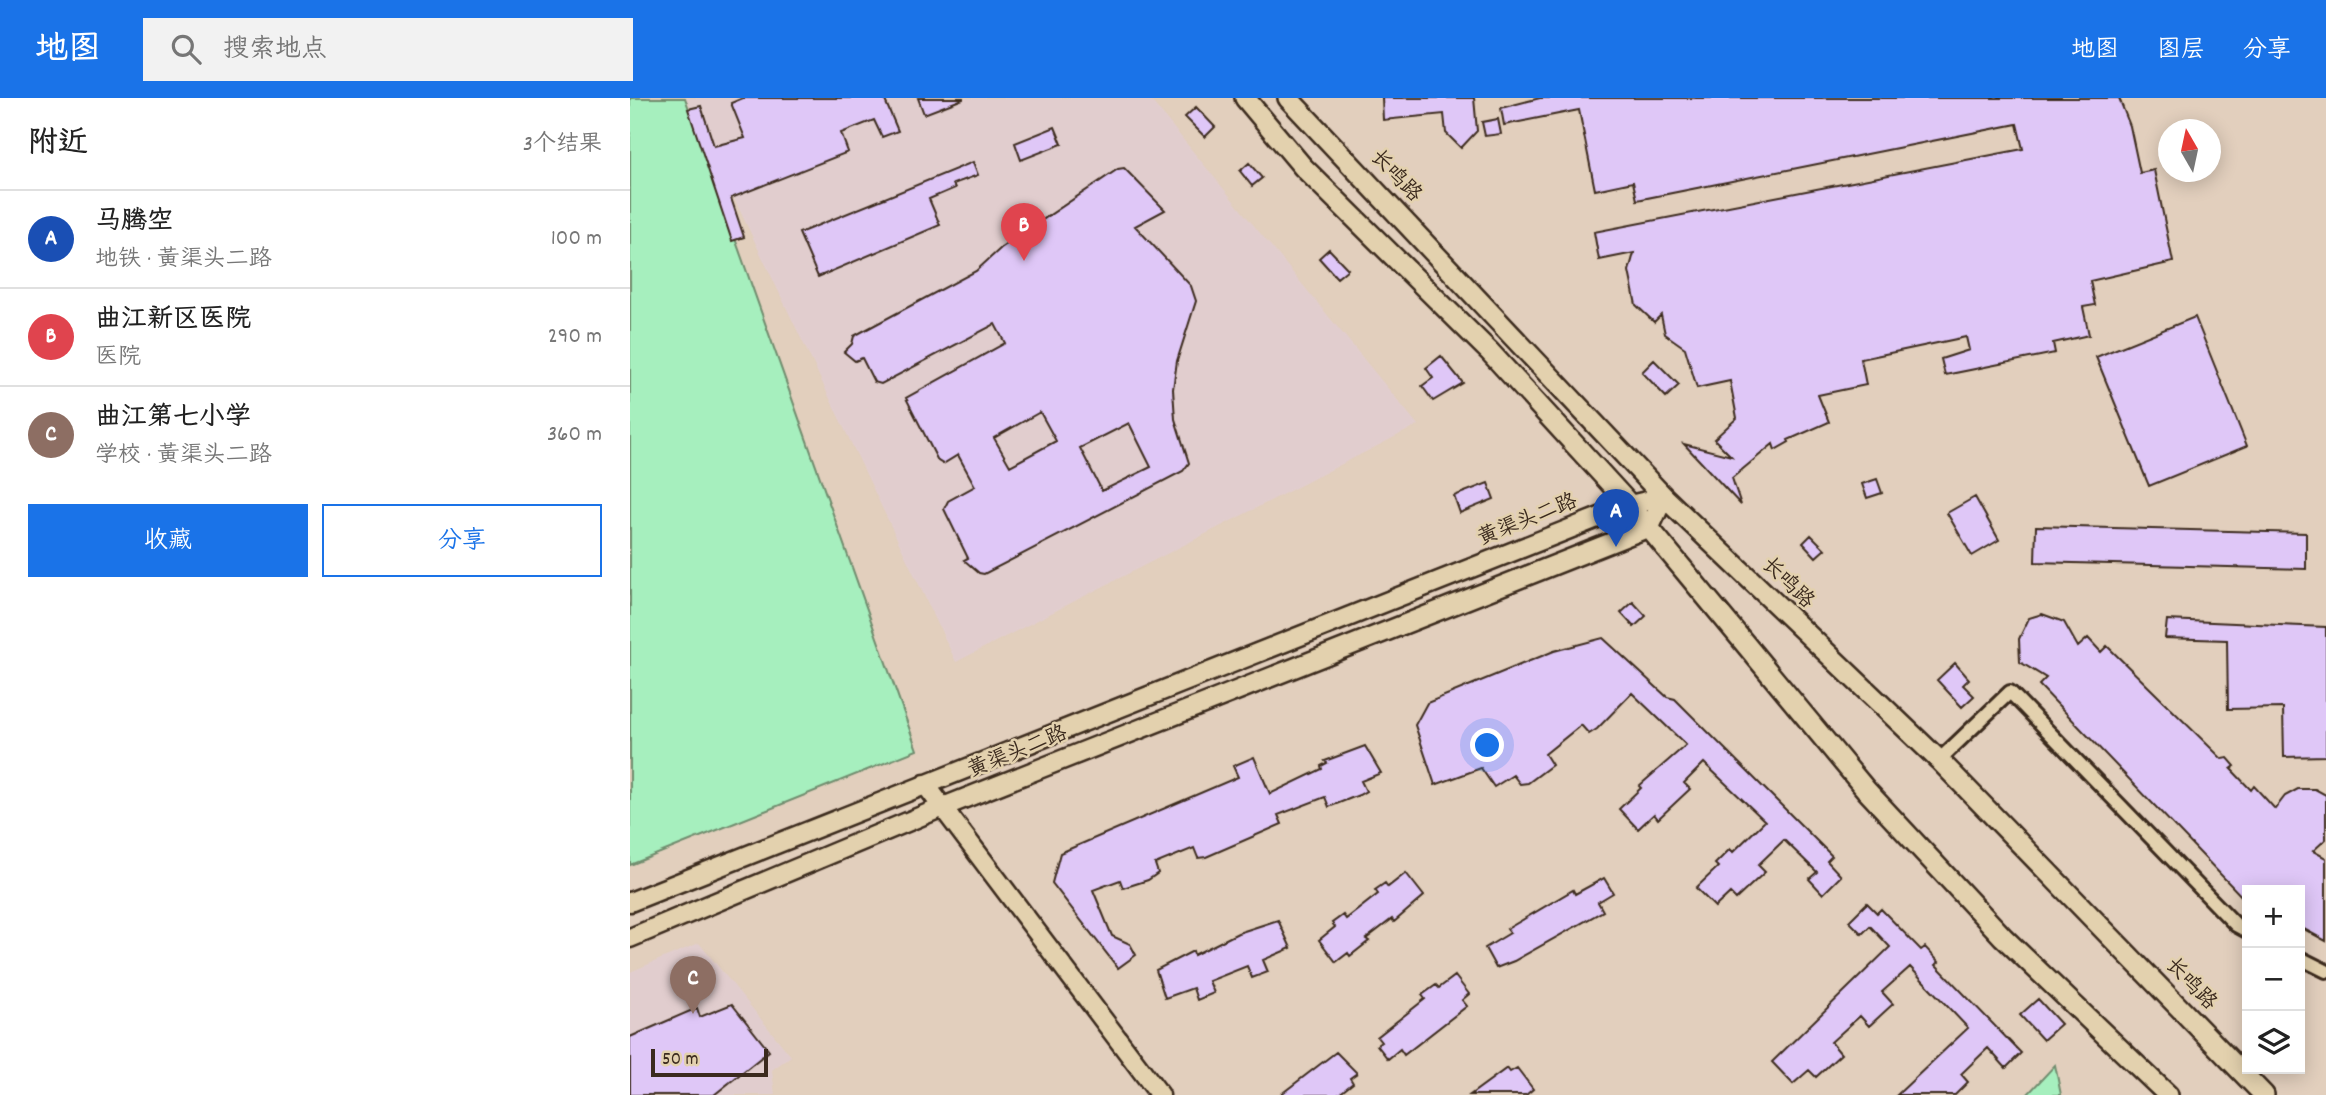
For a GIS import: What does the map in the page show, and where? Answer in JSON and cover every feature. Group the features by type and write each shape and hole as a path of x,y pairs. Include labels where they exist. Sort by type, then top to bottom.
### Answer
{"main road":[{"path":"1245,98 1303,166 1490,352 1650,527 1867,791 2003,937 2168,1095"},
{"name":"长鸣路","path":"1288,98 1664,497 1939,760 2264,1095"},
{"path":"1650,527 1664,497"},
{"name":"黄渠头二路","path":"630,902 1630,505 1664,497"},
{"name":"黄渠头二路","path":"630,938 943,807 1650,527"},
{"path":"925,784 1160,1095"}],"street":[{"path":"1939,760 2010,692 2242,928"},
{"path":"2305,960 2326,971"}],"shaded area":[{"path":"686,98 1149,98 1418,425 956,662"},
{"path":"699,943 791,1056 772,1070 775,1095 630,1095 630,972"}],"green space":[{"path":"630,98 685,98 917,750 630,865"},
{"path":"2055,1065 2061,1095 2027,1095"}],"building":[{"path":"743,98 884,98 898,131 882,137 874,120 841,133 848,152 731,198 744,237 732,241 688,109 701,106 714,146 745,138 731,103"},
{"path":"918,98 963,98 963,99 924,114"},
{"path":"1382,98 1474,98 1477,131 1461,148 1446,133 1444,114 1383,120"},
{"path":"1540,98 2119,98 2130,126 2140,173 2154,170 2173,262 2090,281 2095,305 2083,307 2089,335 2053,343 2055,353 1945,375 1941,359 1969,350 1966,337 1861,359 1866,385 1818,395 1829,422 1788,440 1789,442 1775,450 1773,444 1732,478 1741,505 1684,444 1731,456 1714,439 1737,418 1730,381 1697,388 1685,348 1665,334 1661,315 1654,322 1636,305 1629,271 1634,253 1599,260 1594,232 2023,149 2017,124 1637,200 1633,182 1595,190 1579,110 1504,125 1501,108"},
{"path":"1196,107 1215,127 1205,137 1185,117"},
{"path":"1498,119 1501,134 1485,136 1482,122"},
{"path":"1055,127 1062,144 1021,160 1015,143"},
{"path":"973,162 978,175 953,184 955,188 929,199 940,225 818,277 799,233"},
{"path":"1249,163 1262,178 1252,186 1240,171"},
{"path":"1124,168 1165,210 1135,226 1191,286 1196,301 1177,361 1173,389 1175,419 1189,463 1183,471 984,574 979,573 964,560 968,558 944,509 948,501 975,486 958,455 943,464 938,461 906,398 1005,343 995,324 881,384 874,382 862,358 855,361 844,352 852,344 854,336 976,271 1001,248 1118,169","holes":["1040,412 1056,441 1010,466 994,438","1129,423 1151,467 1102,491 1080,448"]},
{"path":"1329,249 1348,269 1337,278 1319,258"},
{"path":"2195,317 2247,446 2149,486 2096,357"},
{"path":"1441,356 1463,383 1433,401 1422,386 1433,378 1426,368"},
{"path":"1654,360 1679,385 1666,397 1642,372"},
{"path":"1877,479 1882,493 1867,498 1862,484"},
{"path":"1488,483 1494,499 1460,513 1454,496"},
{"path":"1975,497 1999,540 1972,556 1947,513"},
{"path":"2036,526 2306,533 2306,569 2035,562"},
{"path":"1811,535 1825,549 1816,557 1803,543"},
{"path":"1633,602 1646,616 1634,627 1621,613"},
{"path":"2042,614 2064,622 2078,647 2088,638 2101,652 2107,646 2222,759 2228,758 2235,766 2231,769 2251,790 2254,786 2275,809 2285,796 2298,789 2315,789 2326,795 2326,839 2313,851 2326,858 2326,941 2305,930 2305,885 2242,885 2242,897 2039,685 2046,678 2020,662 2019,639 2029,618"},
{"path":"2167,620 2326,627 2326,756 2284,757 2283,708 2228,709 2227,640 2165,638"},
{"path":"1603,638 1667,697 1675,699 1832,856 1827,861 1841,876 1823,894 1809,879 1817,872 1784,840 1758,865 1765,872 1736,899 1730,893 1715,907 1696,888 1718,867 1715,864 1730,849 1733,852 1765,821 1704,763 1684,783 1690,789 1658,819 1654,814 1638,829 1619,809 1641,788 1639,786 1686,745 1632,693 1597,729 1589,734 1581,725 1545,754 1552,765 1528,783 1520,784 1513,775 1494,787 1481,768 1435,785 1415,725 1427,703 1554,651"},
{"path":"1955,663 1969,679 1963,685 1974,696 1962,707 1937,680"},
{"path":"1365,746 1381,773 1361,781 1366,791 1359,795 1329,807 1325,797 1278,815 1282,824 1206,857 1198,858 1194,848 1155,864 1158,873 1148,880 1123,888 1120,880 1093,890 1112,936 1130,944 1136,955 1118,968 1052,883 1060,853 1238,777 1233,766 1254,757 1270,794 1322,769 1321,766 1327,763 1325,761"},
{"path":"1406,873 1424,896 1394,922 1392,919 1366,939 1369,941 1350,956 1348,953 1336,962 1319,940 1335,927 1332,923 1343,915 1346,919 1378,894 1375,890 1385,883 1388,887"},
{"path":"1604,878 1613,893 1598,902 1603,911 1514,961 1496,968 1485,948 1510,933 1507,929 1573,890 1575,894"},
{"path":"1867,903 1877,913 1881,909 1921,950 1925,947 1939,962 1936,965 2021,1053 2006,1068 1988,1048 1961,1074 1968,1082 1955,1095 1897,1095 1968,1028 1910,967 1882,992 1893,1004 1869,1026 1860,1016 1831,1042 1841,1054 1816,1077 1809,1070 1793,1084 1772,1062 1890,947 1870,926 1862,934 1849,921"},
{"path":"1278,920 1291,948 1263,960 1268,972 1252,978 1247,966 1209,981 1214,993 1197,1000 1193,988 1165,998 1156,970 1193,951 1194,955 1238,933"},
{"path":"1455,976 1469,994 1462,1000 1467,1006 1404,1055 1400,1049 1388,1059 1377,1045 1381,1042 1377,1037 1425,999 1422,995 1436,985 1439,988"},
{"path":"2038,999 2061,1024 2043,1040 2020,1015"},
{"path":"732,1004 769,1051 714,1095 630,1095 630,1037 697,1008 700,1017"},
{"path":"1336,1052 1357,1073 1350,1078 1353,1083 1338,1095 1280,1095"},
{"path":"1507,1068 1510,1072 1517,1068 1533,1089 1526,1095 1470,1095"}],"place":[{"name":"曲江新区医院","path":"1024,261"},
{"name":"马腾空","path":"1616,547"},
{"name":"曲江第七小学","path":"693,1014"}]}
